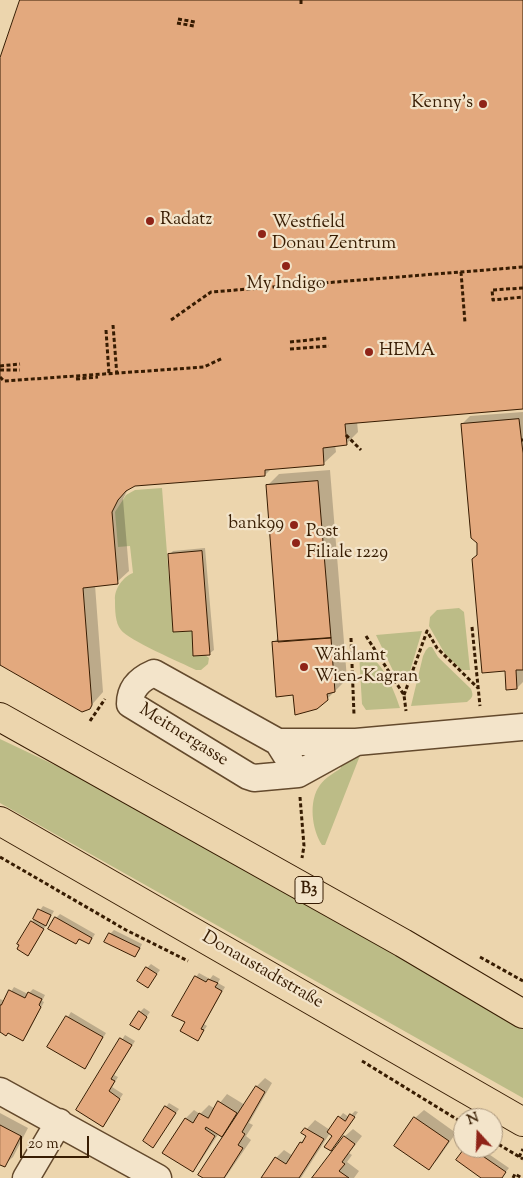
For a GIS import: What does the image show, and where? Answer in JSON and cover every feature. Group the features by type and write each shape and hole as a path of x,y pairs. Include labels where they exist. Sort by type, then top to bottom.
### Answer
{"main road":[{"name":"B3","path":"0,717 394,938 523,1014"},
{"name":"Donaustadtstraße","path":"0,821 523,1122"}],"street":[{"name":"Meitnergasse","path":"298,774 278,742 154,673 137,683 130,697 130,704 254,778 298,774 356,742"},
{"name":"Meitnergasse","path":"278,742 356,742 523,727"},
{"path":"0,1091 158,1178"},
{"path":"26,1178 59,1122"}],"path":[{"path":"178,21 195,24"},
{"path":"171,320 211,292 523,267"},
{"path":"461,272 465,323"},
{"path":"523,288 492,290 493,300 523,297"},
{"path":"113,325 117,376"},
{"path":"106,330 110,374"},
{"path":"290,342 328,338"},
{"path":"290,349 329,346"},
{"path":"0,378 4,381 204,367 223,358"},
{"path":"0,366 20,364"},
{"path":"0,370 20,370"},
{"path":"76,379 98,377"},
{"path":"346,435 361,450"},
{"path":"472,627 480,706"},
{"path":"404,695 427,631 437,648 478,688"},
{"path":"366,636 404,695 406,711"},
{"path":"351,638 354,715"},
{"path":"90,722 105,698"},
{"path":"298,774 304,846 302,858"},
{"path":"0,857 126,930 188,961"},
{"path":"359,1059 453,1117"},
{"path":"503,1147 521,1158 523,1149"},
{"path":"513,1178 516,1174 522,1178"}],"green space":[{"path":"162,488 173,632 192,631 193,655 205,655 209,658 208,664 201,670 196,670 134,639 121,630 116,620 116,592 123,580 133,573 130,546 118,547 115,512 126,495 135,490"},
{"path":"459,608 464,612 470,670 462,670 445,654 429,626 430,617 437,610"},
{"path":"422,631 408,678 401,680 396,677 376,635"},
{"path":"429,647 432,647 438,657 471,689 472,697 467,702 411,706 423,656"},
{"path":"359,653 373,658 379,665 390,683 400,708 366,710 362,704"},
{"path":"0,739 120,796 523,1029 523,1098 0,803"},
{"path":"361,753 325,845 322,845 314,824 313,807 316,792 324,780 341,768 337,759"}],"building":[{"name":"Westfield Donau Zentrum","path":"20,0 523,0 523,409 345,424 347,445 323,448 324,465 265,470 265,476 135,486 126,491 118,500 112,512 118,584 83,588 92,705 90,709 82,712 0,665 0,58"},
{"path":"519,419 523,453 523,670 516,670 517,689 506,690 505,671 482,673 472,559 477,555 477,543 471,538 461,424"},
{"path":"318,481 331,638 278,642 266,485"},
{"path":"202,551 210,655 193,656 192,631 173,632 168,554"},
{"name":"Wählamt Wien-Kagran","path":"331,638 335,692 327,694 328,700 317,709 295,715 293,695 276,697 272,642"},
{"path":"38,909 51,915 46,926 33,919"},
{"path":"55,917 92,938 89,944 79,939 76,944 48,929"},
{"path":"31,921 44,929 28,956 17,949 19,945 17,944"},
{"path":"109,933 140,948 135,957 104,942"},
{"path":"146,967 157,974 148,988 137,981"},
{"path":"195,976 206,982 208,979 218,983 215,987 222,991 201,1029 204,1030 198,1041 180,1031 185,1022 172,1016"},
{"path":"9,990 25,998 28,992 42,999 39,1005 41,1007 23,1041 8,1033 6,1036 0,1032 0,1005"},
{"path":"139,1011 147,1017 139,1030 130,1025"},
{"path":"66,1016 103,1037 85,1069 47,1047"},
{"path":"120,1038 132,1045 111,1079 115,1081 109,1091 120,1099 103,1127 76,1110"},
{"path":"256,1086 265,1092 242,1132 245,1134 238,1145 243,1148 224,1178 203,1178 198,1175"},
{"path":"218,1101 237,1113 222,1137 206,1127 205,1129 215,1136 193,1172 162,1153 185,1118 193,1123 199,1113 208,1118"},
{"path":"165,1106 176,1113 153,1148 143,1141"},
{"path":"350,1114 355,1117 331,1151 324,1147 332,1136 327,1132 338,1116 345,1121"},
{"path":"414,1117 449,1141 429,1170 394,1146"},
{"path":"0,1125 21,1136 5,1167 0,1165"},
{"path":"305,1128 324,1139 299,1178 261,1178 275,1157 286,1164 306,1136 301,1133"},
{"path":"344,1136 355,1144 342,1162 345,1164 339,1171 349,1178 312,1178"},
{"path":"458,1158 486,1158 506,1172 502,1178 481,1178 456,1160"}],"place":[{"name":"Kenny's","path":"483,104"},
{"name":"Radatz","path":"150,221"},
{"name":"Westfield Donau Zentrum","path":"262,234"},
{"name":"My Indigo","path":"286,266"},
{"name":"HEMA","path":"369,352"},
{"name":"bank99","path":"294,525"},
{"name":"Post Filiale 1229","path":"296,543"},
{"name":"Wählamt Wien-Kagran","path":"304,667"}]}
